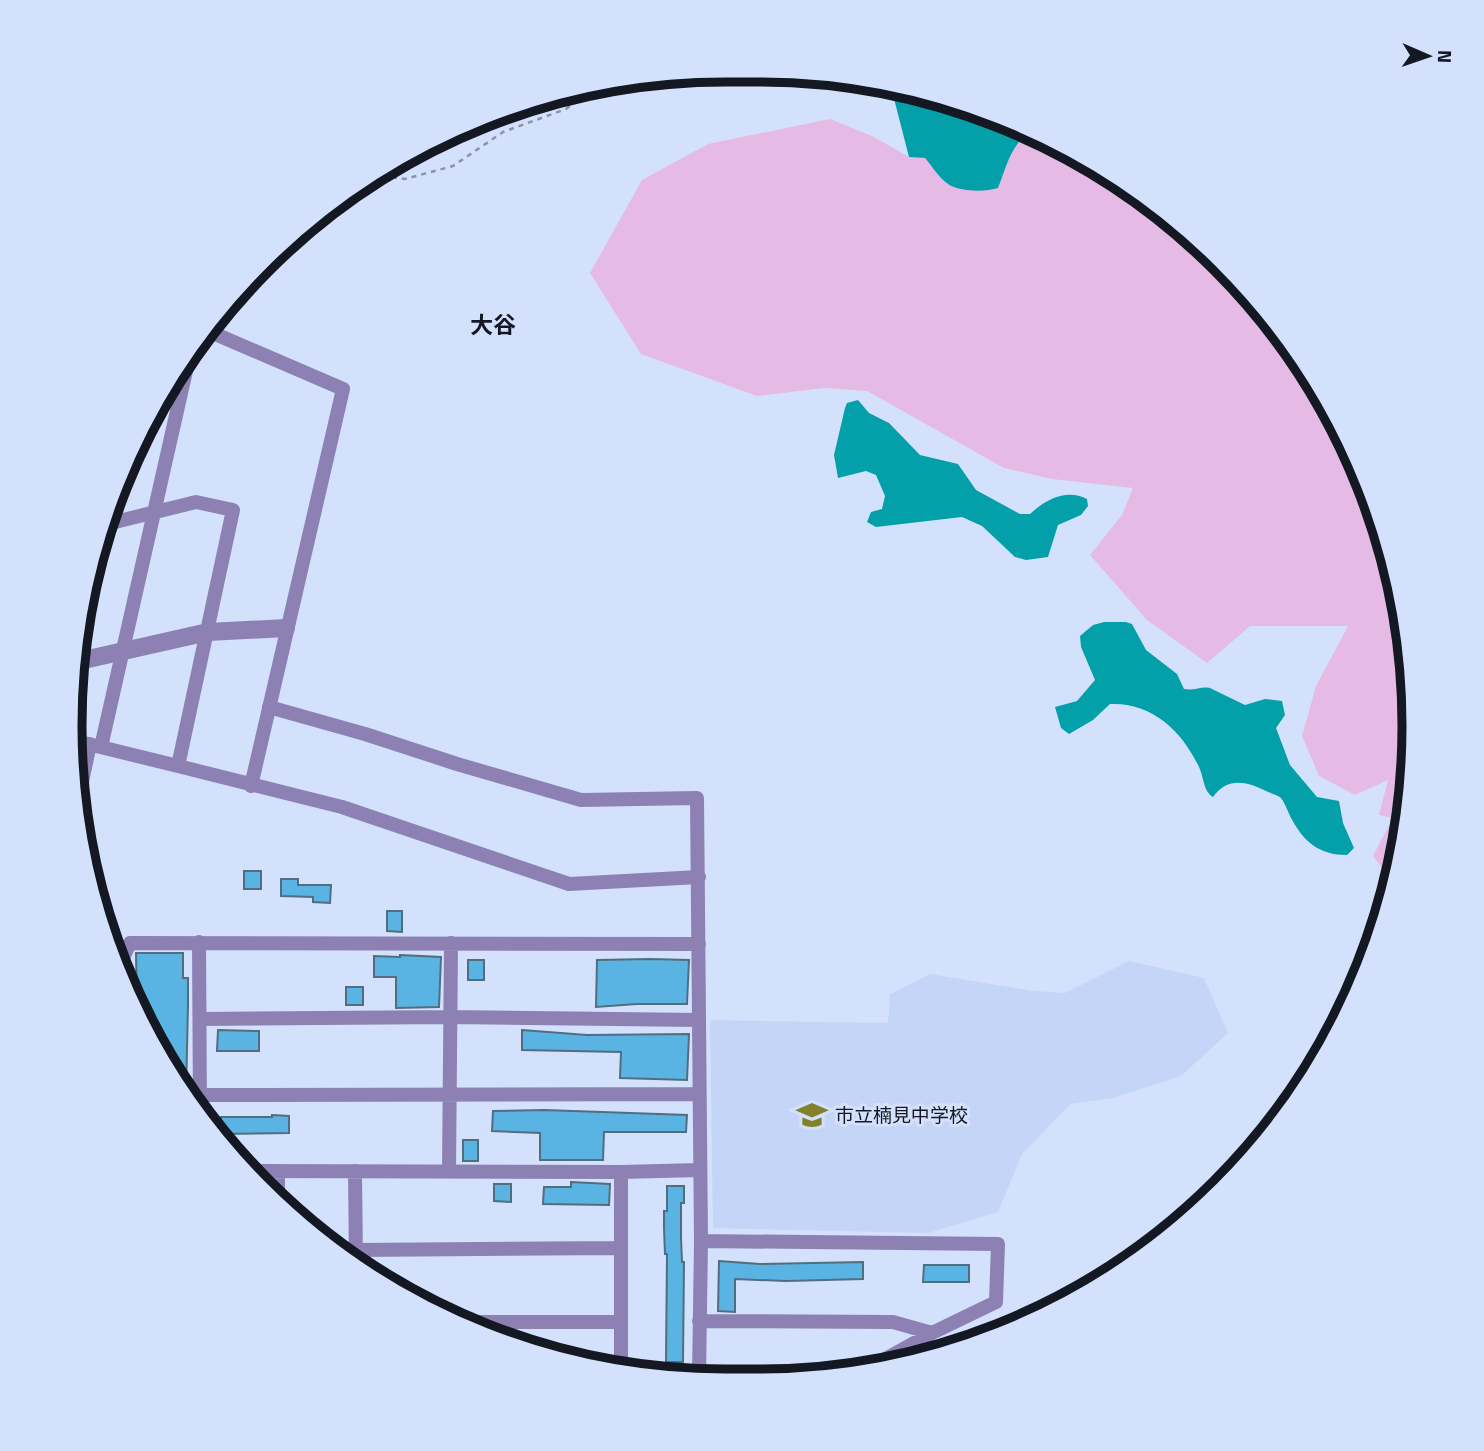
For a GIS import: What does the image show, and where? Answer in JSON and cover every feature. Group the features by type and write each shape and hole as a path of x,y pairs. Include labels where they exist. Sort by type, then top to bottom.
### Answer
{"street":[{"path":"215,334 343,389 251,786"},
{"path":"85,777 122,652 184,378"},
{"path":"115,522 196,502 233,510 178,766"},
{"path":"86,660 208,632 286,628"},
{"path":"269,707 365,733 457,764 581,800 697,798 701,1241 699,1368"},
{"path":"83,743 342,807 569,884 699,877"},
{"path":"199,942 200,1096"},
{"path":"124,955 130,943 699,944"},
{"path":"449,1171 451,943"},
{"path":"200,1019 452,1017 699,1020"},
{"path":"200,1096 698,1094"},
{"path":"262,1171 699,1170"},
{"path":"278,1171 278,1187"},
{"path":"355,1171 356,1251"},
{"path":"621,1172 621,1360"},
{"path":"701,1241 998,1244 996,1302 895,1354"},
{"path":"362,1256 620,1248"},
{"path":"699,1321 893,1322 932,1333"},
{"path":"484,1322 621,1322"}],"path":[{"path":"390,177 405,179 453,166 503,132 566,109 578,100"}],"shaded area":[{"path":"894,97 965,116 1021,139 998,188 986,190 953,187 942,179 925,158 909,157"},
{"path":"830,119 872,136 909,157 925,158 946,183 998,188 1021,139 1080,168 1150,215 1183,242 1242,301 1269,334 1316,404 1353,479 1380,559 1396,642 1402,726 1396,809 1385,871 1373,856 1393,818 1379,815 1388,780 1355,795 1319,776 1302,736 1316,686 1348,626 1250,626 1207,663 1147,620 1090,555 1122,515 1133,488 1052,479 1004,468 867,391 824,388 757,396 641,354 590,273 642,180 708,144"},
{"path":"858,400 869,413 889,423 920,455 958,464 976,490 1020,514 1030,514 1049,500 1064,495 1087,499 1088,506 1081,515 1058,525 1048,557 1026,560 1015,557 982,526 962,517 876,527 867,522 871,512 882,509 885,496 876,475 866,471 838,478 834,455 847,403"},
{"path":"1104,622 1132,624 1146,650 1177,674 1184,689 1210,688 1245,705 1265,699 1282,701 1285,715 1276,728 1290,765 1317,797 1339,801 1343,823 1354,848 1347,855 1328,853 1313,846 1296,826 1281,798 1251,785 1237,783 1224,786 1213,797 1207,791 1199,767 1184,742 1164,721 1139,708 1110,704 1093,720 1069,734 1061,728 1055,707 1077,701 1095,680 1081,647 1080,636 1093,625"},
{"path":"1129,961 1204,978 1228,1033 1181,1076 1113,1098 1071,1104 1022,1154 998,1212 928,1233 713,1228 710,1020 888,1023 890,994 930,974 1034,991 1065,993"}],"building":[{"path":"244,871 261,871 261,889 244,889"},
{"path":"281,879 298,879 298,885 331,885 330,903 313,902 313,897 281,896"},
{"path":"387,911 402,911 402,932 387,931"},
{"path":"136,953 183,953 183,978 188,978 186,1076 168,1047 137,984"},
{"path":"374,956 441,957 439,1007 396,1008 396,977 374,977"},
{"path":"468,960 484,960 484,980 468,980"},
{"path":"597,960 689,960 687,1004 596,1007"},
{"path":"346,987 363,987 363,1005 346,1005"},
{"path":"218,1030 259,1031 259,1051 217,1051"},
{"path":"522,1030 587,1035 689,1034 687,1080 620,1078 621,1052 522,1050"},
{"path":"493,1111 687,1115 686,1132 604,1132 603,1160 540,1160 540,1133 492,1131"},
{"path":"289,1116 289,1133 229,1134 221,1124 221,1117"},
{"path":"463,1140 478,1140 478,1161 463,1161"},
{"path":"571,1182 610,1184 609,1205 543,1204 544,1187 571,1187"},
{"path":"494,1184 511,1184 511,1202 494,1201"},
{"path":"667,1186 684,1186 684,1203 681,1203 684,1262 683,1362 666,1362 667,1254 664,1211 667,1211"},
{"path":"719,1261 760,1264 863,1262 863,1279 735,1279 735,1312 718,1311"},
{"path":"924,1265 969,1265 969,1282 923,1282"}],"place":[{"name":"市立楠見中学校","path":"812,1115"}],"district":[{"name":"大谷","path":"493,325"}]}
